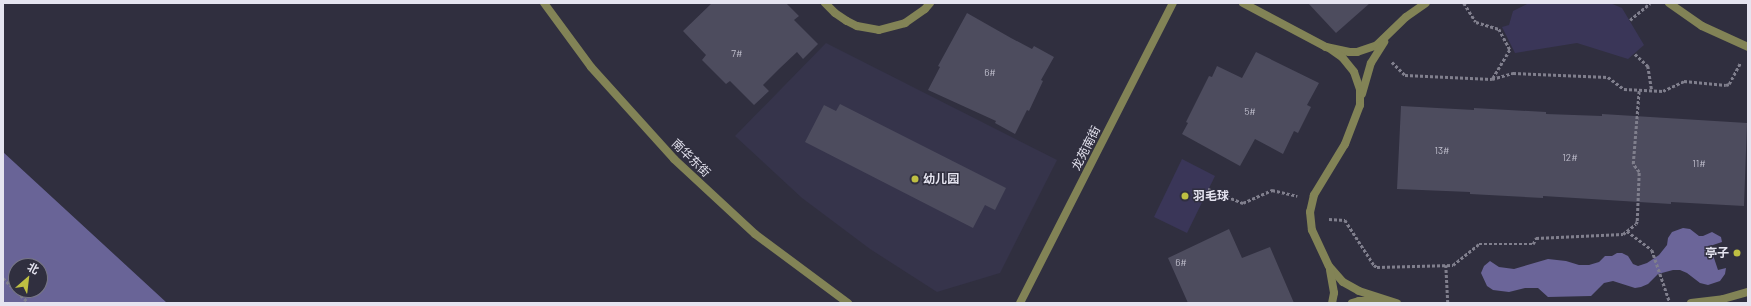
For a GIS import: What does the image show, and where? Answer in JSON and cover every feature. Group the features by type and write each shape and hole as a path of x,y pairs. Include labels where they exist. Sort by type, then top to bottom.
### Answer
{"street":[{"name":"南华东街","path":"544,3 591,67 674,159 755,234 848,303"},
{"path":"825,3 835,13 857,26 880,30 905,23 925,9 930,3"},
{"name":"龙苑南街","path":"1020,303 1174,3"},
{"path":"1243,3 1329,48 1342,57 1354,72 1360,89 1360,102"},
{"path":"1332,303 1334,294 1333,279 1329,266 1312,230 1310,219 1313,200 1319,186 1339,156 1352,132 1364,83 1376,54 1389,35 1406,17 1426,3"},
{"path":"1669,3 1702,26 1748,47"},
{"path":"1329,48 1342,52 1358,52 1377,44 1389,35"},
{"path":"1329,266 1343,282 1352,288 1395,302"},
{"path":"1691,303 1723,299 1748,292"},
{"path":"1352,303 1370,300 1395,302"}],"path":[{"path":"1464,3 1476,22 1499,29 1510,50 1492,79"},
{"path":"1630,20 1650,3"},
{"path":"1376,54 1390,60 1405,75 1492,79 1513,73 1608,77 1624,89 1639,90 1667,90 1684,81 1726,86 1742,61"},
{"path":"1635,54 1648,66 1652,90"},
{"path":"1310,219 1345,220 1375,266 1453,265 1479,244 1533,244 1536,238 1623,234 1636,224 1637,221 1639,172 1633,164 1639,90"},
{"path":"1208,189 1243,203 1272,190 1313,200"},
{"path":"1627,231 1652,250 1670,303"},
{"path":"1446,265 1448,303"},
{"path":"3,278 29,303"}],"shaded area":[{"path":"1529,3 1610,3 1622,8 1644,45 1628,59 1577,43 1515,53 1502,27 1509,25 1513,11"},
{"name":"幼儿园","path":"826,43 1057,160 1000,273 937,292 870,249 802,198 735,136"},
{"path":"3,152 167,303 3,303"},
{"path":"1182,159 1215,176 1187,233 1154,217"},
{"path":"1683,228 1690,229 1699,236 1712,232 1721,237 1722,242 1710,246 1718,270 1726,268 1725,274 1720,281 1708,285 1700,283 1687,273 1680,270 1673,270 1658,274 1648,284 1641,287 1635,288 1613,281 1604,283 1591,296 1548,297 1538,288 1525,288 1509,292 1493,290 1487,286 1481,273 1484,266 1490,261 1499,267 1514,269 1548,259 1566,261 1579,265 1589,265 1599,262 1605,256 1612,256 1617,253 1622,253 1628,256 1633,264 1638,266 1647,263 1659,255 1667,245 1668,238 1672,232"}],"building":[{"path":"712,3 786,3 799,16 794,20 818,44 803,59 797,52 779,69 763,85 769,91 754,105 730,81 726,84 702,60 706,55 683,31"},
{"path":"1308,3 1370,3 1336,33"},
{"path":"967,13 1032,49 1034,46 1054,57 1041,80 1043,81 1029,111 1027,110 1015,134 995,123 996,121 928,90 940,67 938,66"},
{"path":"1256,52 1319,83 1307,105 1311,107 1298,133 1294,131 1283,154 1255,139 1240,166 1182,134 1188,123 1186,122 1209,76 1212,77 1217,66 1242,78"},
{"path":"840,104 1006,188 995,210 985,205 973,228 805,142 824,105 836,111"},
{"path":"1401,106 1474,110 1474,108 1546,112 1546,114 1602,116 1602,114 1747,123 1744,206 1671,202 1671,204 1543,196 1543,198 1470,194 1470,192 1397,189"},
{"path":"1229,229 1242,258 1270,247 1294,303 1188,303 1168,258"}],"place":[{"name":"幼儿园","path":"915,179"},
{"name":"羽毛球","path":"1185,196"},
{"name":"亭子","path":"1737,253"}]}
